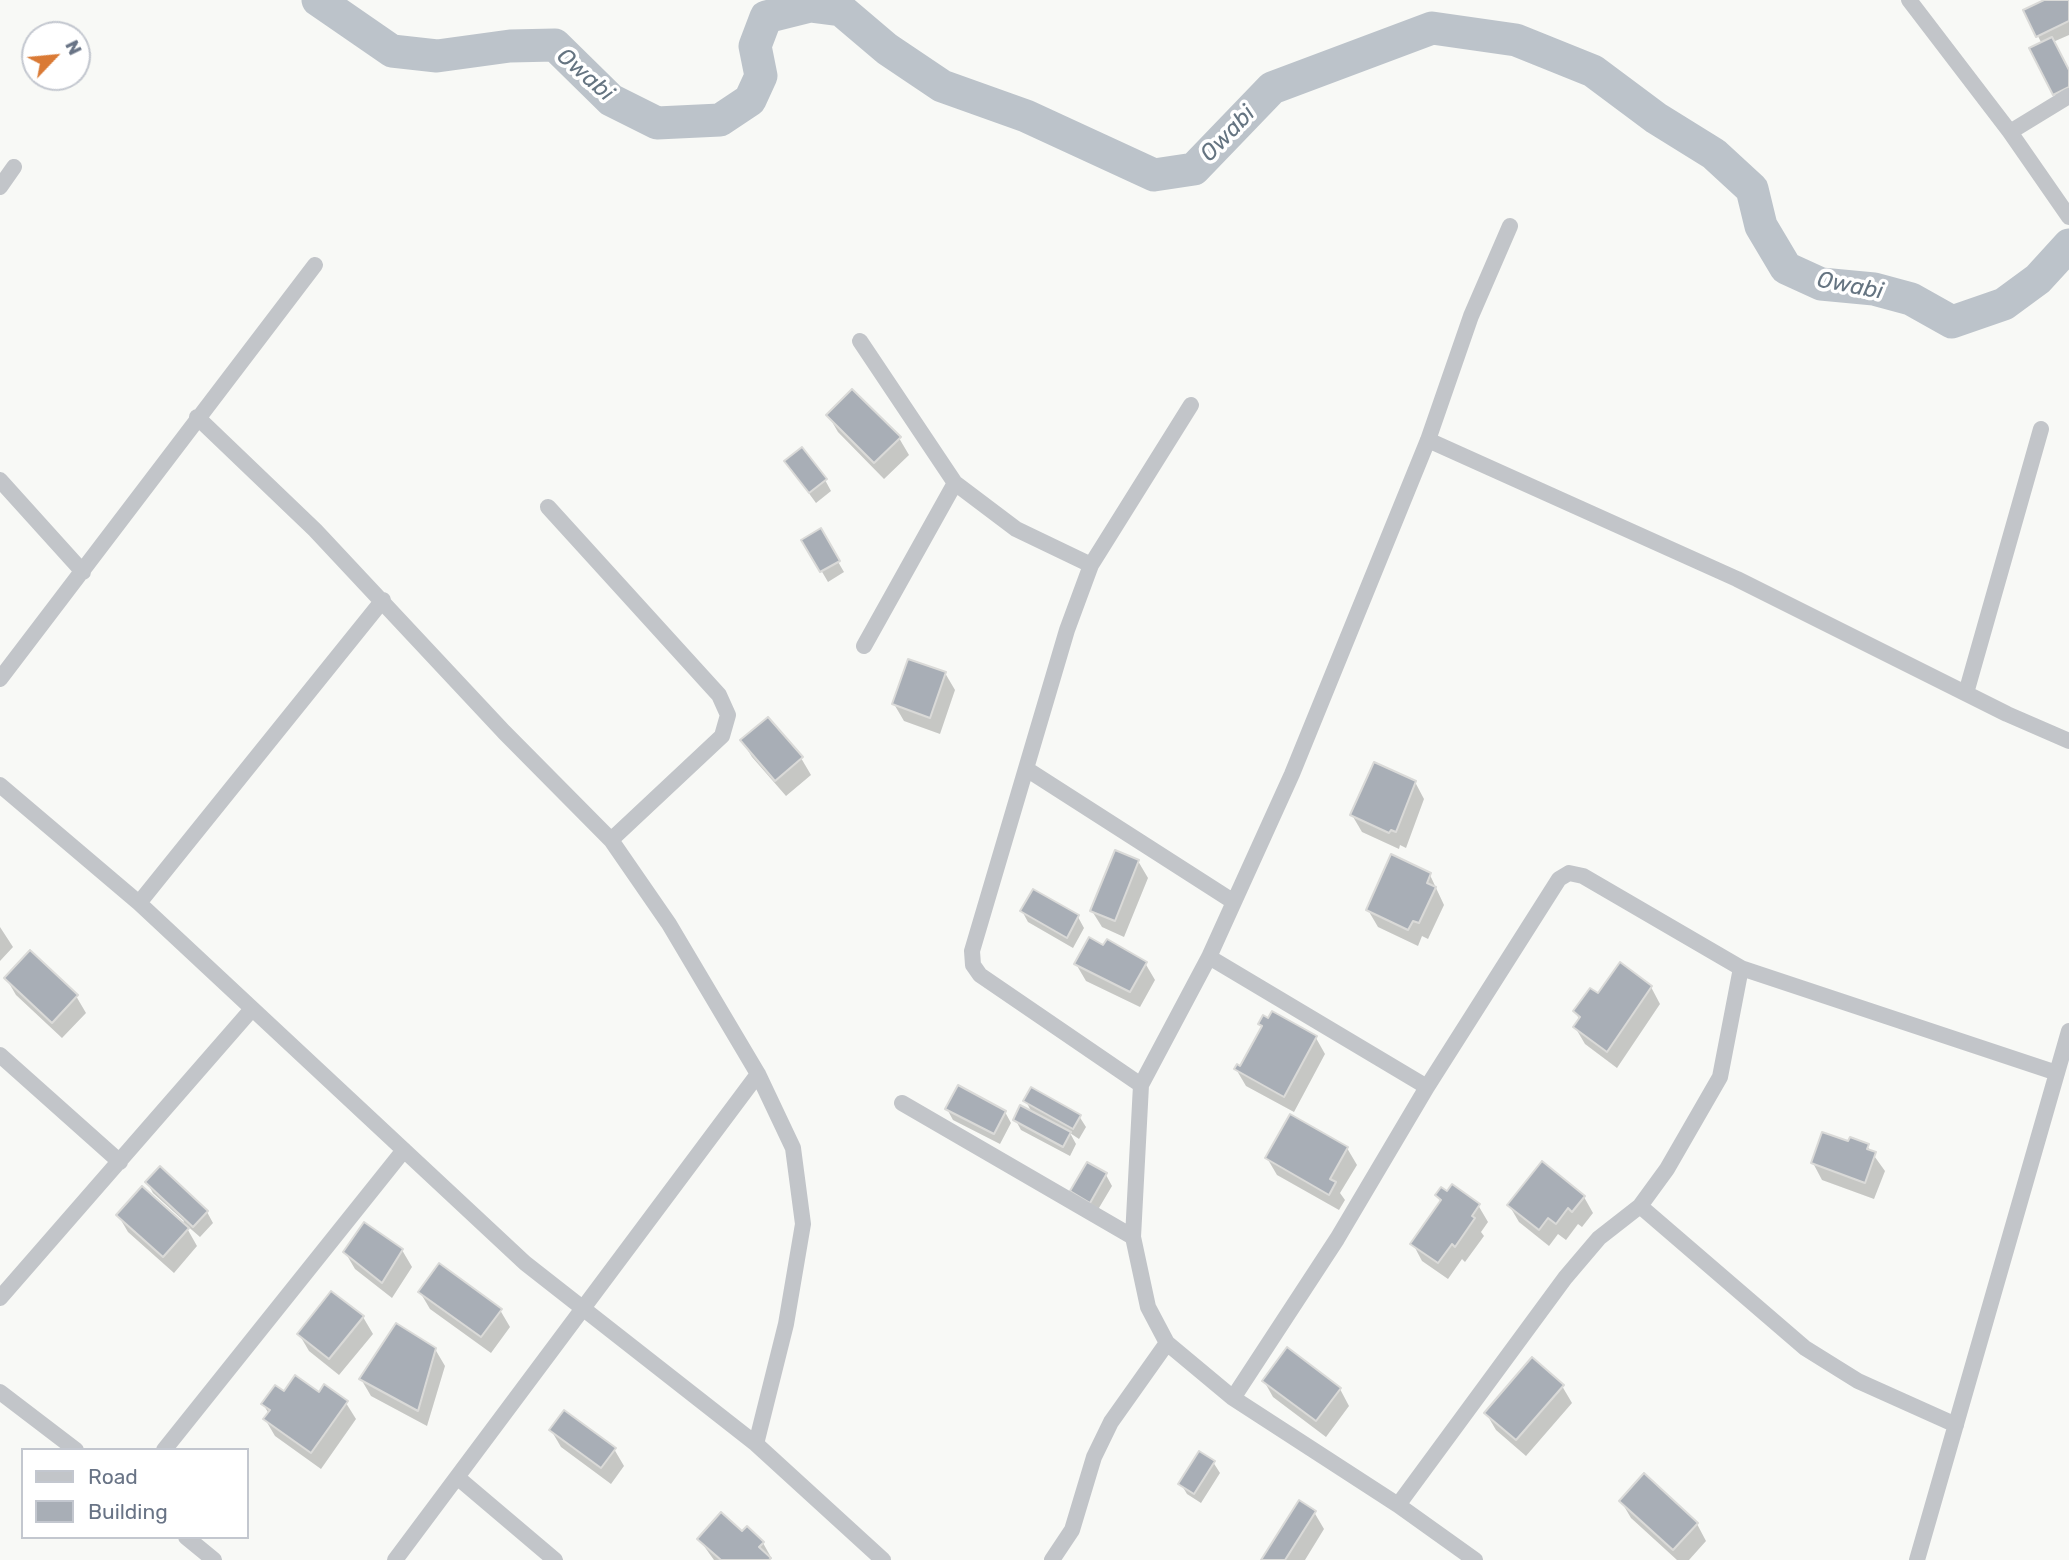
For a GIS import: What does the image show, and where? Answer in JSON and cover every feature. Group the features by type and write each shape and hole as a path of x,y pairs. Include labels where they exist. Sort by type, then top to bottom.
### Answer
{"street":[{"path":"1909,0 2010,132 2069,217"},
{"path":"2010,132 2069,96"},
{"path":"0,187 14,167"},
{"path":"1475,1560 1398,1505 1233,1398 1167,1343 1148,1307 1133,1237 1141,1085 1209,957 1292,774 1428,440 1471,316 1510,226"},
{"path":"0,679 315,265"},
{"path":"860,341 955,483 1016,529 1091,565"},
{"path":"1141,1085 980,975 973,965 972,951 1028,770 1067,630 1091,565 1191,405"},
{"path":"197,417 383,600 504,732 611,840 669,924 758,1074 793,1148 803,1224 786,1324 755,1444"},
{"path":"1966,694 2041,429"},
{"path":"1428,440 1737,579 1966,694 2069,741"},
{"path":"0,481 83,572"},
{"path":"864,646 955,483"},
{"path":"548,507 719,695 728,715 722,736 611,840"},
{"path":"139,903 383,600"},
{"path":"1028,770 1234,902"},
{"path":"0,785 139,903 525,1264 755,1444 883,1560"},
{"path":"1233,1398 1337,1239 1427,1087 1559,879 1569,873 1583,876 1741,968 2057,1073"},
{"path":"1209,957 1427,1087"},
{"path":"1398,1505 1565,1278 1599,1238 1640,1206 1667,1169 1720,1077 1741,968"},
{"path":"0,1298 252,1009"},
{"path":"1917,1560 2069,1031"},
{"path":"0,1055 120,1162"},
{"path":"395,1560 758,1074"},
{"path":"902,1103 1133,1237"},
{"path":"166,1448 404,1150"},
{"path":"1640,1206 1805,1348 1858,1381 1956,1425"},
{"path":"1052,1560 1072,1530 1094,1457 1111,1422 1167,1343"},
{"path":"0,1392 73,1448"},
{"path":"457,1476 555,1560"},
{"path":"188,1539 214,1560"}],"building":[{"path":"2044,0 2069,0 2069,21 2036,37 2023,10"},
{"path":"2052,37 2069,70 2069,87 2053,95 2029,48"},
{"path":"852,389 901,437 874,463 826,415"},
{"path":"802,447 827,479 809,493 784,461"},
{"path":"821,528 840,561 820,572 801,540"},
{"path":"908,659 946,672 930,718 892,704"},
{"path":"768,717 803,757 775,781 740,740"},
{"path":"1374,762 1416,781 1396,832 1391,830 1389,833 1350,815"},
{"path":"1115,850 1139,860 1115,921 1090,911"},
{"path":"1391,854 1431,873 1427,883 1436,887 1419,923 1413,921 1408,930 1366,910"},
{"path":"1033,889 1079,915 1067,938 1020,911"},
{"path":"1089,937 1103,945 1107,939 1147,962 1130,992 1074,964"},
{"path":"30,950 78,995 52,1023 4,978"},
{"path":"1620,962 1652,986 1607,1052 1573,1027 1580,1017 1573,1011 1590,988 1598,993"},
{"path":"1272,1011 1317,1036 1284,1097 1234,1069 1237,1064 1240,1066 1262,1026 1258,1024 1263,1015 1268,1018"},
{"path":"958,1085 1006,1111 994,1134 945,1109"},
{"path":"1031,1087 1081,1115 1073,1129 1023,1101"},
{"path":"1020,1105 1071,1132 1063,1147 1013,1120"},
{"path":"1290,1114 1348,1147 1330,1179 1336,1182 1329,1195 1265,1158"},
{"path":"1822,1132 1848,1141 1850,1137 1869,1144 1867,1149 1876,1152 1865,1183 1811,1163"},
{"path":"1542,1161 1585,1196 1572,1212 1568,1208 1556,1224 1548,1218 1539,1230 1507,1205"},
{"path":"1087,1162 1107,1173 1090,1203 1070,1191"},
{"path":"160,1166 208,1211 193,1227 145,1182"},
{"path":"1452,1184 1480,1204 1472,1216 1475,1218 1455,1247 1452,1244 1438,1263 1410,1244 1441,1200 1435,1195 1441,1187 1447,1191"},
{"path":"142,1186 189,1228 163,1257 116,1215"},
{"path":"364,1222 403,1249 382,1283 343,1252"},
{"path":"439,1263 502,1309 481,1337 418,1292"},
{"path":"331,1291 364,1316 329,1359 297,1334"},
{"path":"396,1323 436,1348 418,1411 359,1379"},
{"path":"1287,1347 1341,1388 1316,1421 1262,1381"},
{"path":"1532,1357 1564,1385 1516,1440 1484,1413"},
{"path":"295,1375 319,1392 324,1384 348,1401 311,1453 263,1419 270,1410 261,1404 275,1385 284,1391"},
{"path":"564,1410 616,1448 601,1468 549,1430"},
{"path":"1199,1451 1215,1461 1194,1494 1178,1484"},
{"path":"1644,1473 1698,1523 1673,1550 1619,1501"},
{"path":"1299,1500 1316,1511 1285,1560 1261,1560"},
{"path":"721,1512 742,1531 747,1526 764,1542 759,1547 771,1558 721,1560 697,1539"}],"waterway":[{"name":"Owabi","path":"318,0 392,51 437,56 510,46 555,45 611,100 657,123 720,120 750,100 761,76 755,46 766,17 810,6 841,10 887,49 942,86 1026,116 1154,175 1194,169 1272,88 1432,28 1516,40 1593,71 1656,118 1714,154 1752,189 1761,226 1786,268 1821,284 1874,289 1911,299 1952,322 2004,304 2038,279 2069,245"}]}
